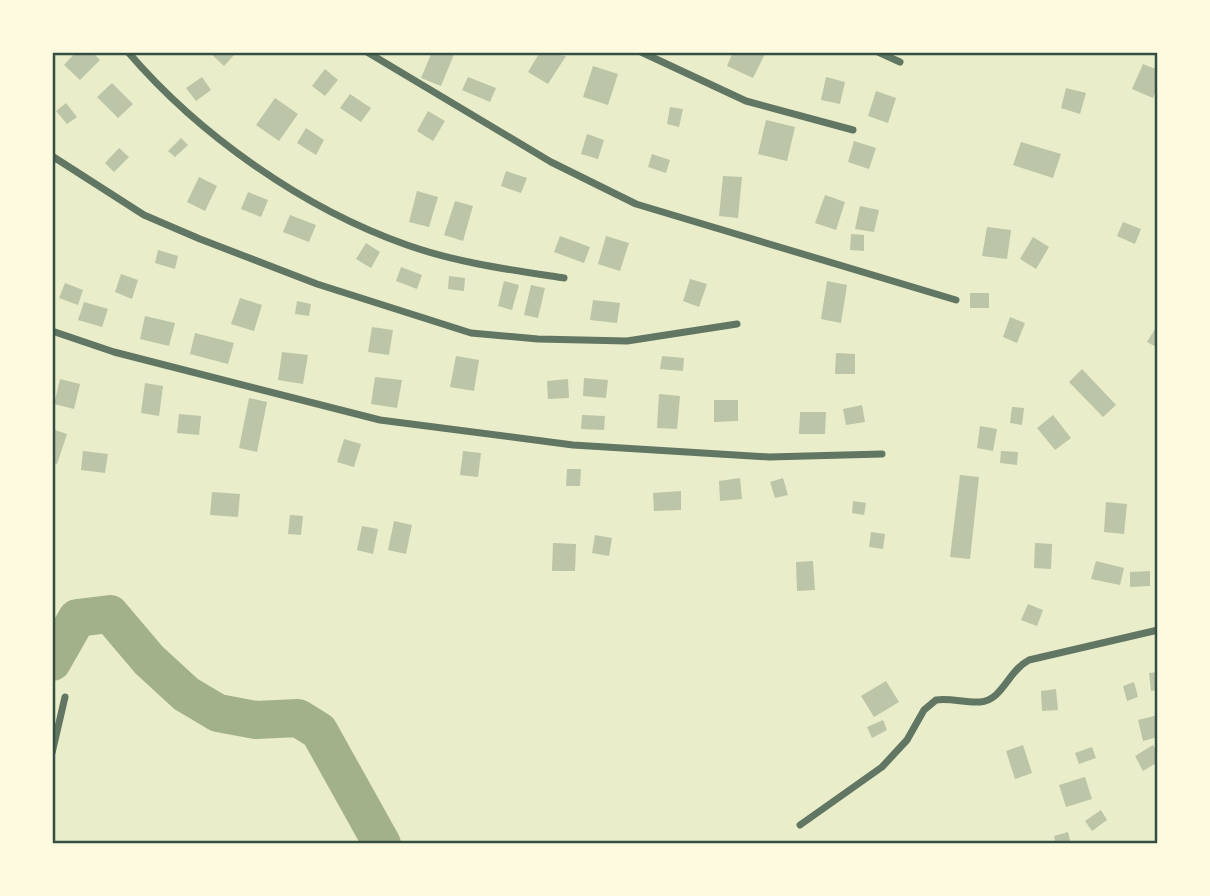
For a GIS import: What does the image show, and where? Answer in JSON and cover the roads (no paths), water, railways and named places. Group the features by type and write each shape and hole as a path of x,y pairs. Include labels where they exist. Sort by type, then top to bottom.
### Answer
{"street":[{"path":"128,52 204,127 275,180 346,218 406,244 456,259 564,278"},
{"path":"367,52 551,162 636,204 956,300"},
{"path":"641,52 746,101 853,130"},
{"path":"878,52 900,62"},
{"path":"52,156 144,215 317,284 471,333 538,340 627,341 737,324"},
{"path":"52,331 114,352 380,420 573,445 769,457 883,454"},
{"path":"800,825 882,767 907,740 924,710 936,700 981,702 994,698 1016,667 1028,660 1157,630"},
{"path":"52,753 65,697"}],"waterway":[{"path":"52,662 77,618 110,614 149,660 186,694 218,713 256,720 298,718 319,731 382,844"}]}
